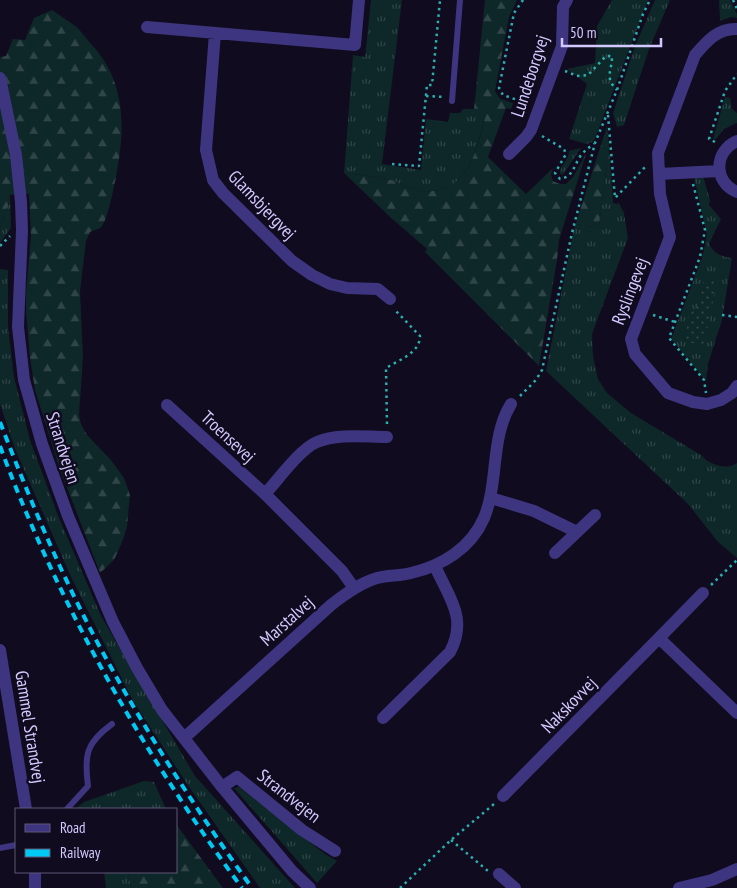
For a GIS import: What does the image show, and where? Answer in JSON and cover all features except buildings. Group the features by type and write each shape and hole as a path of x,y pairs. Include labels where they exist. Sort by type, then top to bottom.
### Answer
{"street":[{"path":"147,27 355,45 359,0"},
{"name":"Lundeborgvej","path":"509,154 531,130 562,46 563,7 567,0"},
{"name":"Ryslingevej","path":"708,404 693,402 668,393 634,354 631,339 670,237 660,194 658,153 695,54 706,42 722,31 737,29"},
{"name":"Glamsbjergvej","path":"215,33 206,150 213,180 223,194 292,261 312,275 330,284 346,288 378,289 390,299"},
{"name":"Strandvejen","path":"0,78 16,155 21,202 22,230 18,327 24,380 42,444 68,516 113,622 162,710 222,787 292,871 310,888"},
{"path":"737,141 726,148 721,157 719,172 726,185 737,192"},
{"path":"659,174 719,172"},
{"path":"708,404 722,400 732,393 737,386"},
{"name":"Marstalvej","path":"184,738 331,604 354,588 377,578 410,573 435,566 456,554 472,537 483,520 491,498 500,430 511,404"},
{"name":"Troensevej","path":"167,405 265,494 342,571 354,588"},
{"path":"265,494 305,449 317,442 333,438 387,437"},
{"path":"491,498 534,511 577,532"},
{"path":"555,553 595,515"},
{"path":"383,718 450,652 456,642 459,628 458,616 435,566"},
{"name":"Nakskovvej","path":"503,796 703,593"},
{"path":"659,638 737,713"},
{"name":"Gammel Strandvej","path":"0,650 26,808"},
{"name":"Strandvejen","path":"222,787 237,777 302,830 335,851"},
{"path":"679,888 712,880 737,869"},
{"path":"35,873 35,888"},
{"path":"499,874 515,888"}],"lane":[{"path":"452,99 460,0"},
{"path":"68,808 88,786 85,764 88,750 97,734 112,724"},
{"path":"0,848 15,845"}],"path":[{"path":"392,164 419,166 427,86 432,86 440,0"},
{"path":"523,0 514,13 499,88 503,95 539,108"},
{"path":"511,404 536,380 542,370 572,233 595,143 608,113 643,14 650,0"},
{"path":"733,0 737,10"},
{"path":"554,67 577,76 588,75 606,56 612,56 612,65 608,78 616,90"},
{"path":"709,139 725,91 737,74"},
{"path":"426,96 452,99"},
{"path":"608,113 615,198 658,153"},
{"path":"531,130 564,150 566,154 555,173 560,179 567,178 586,150 595,143"},
{"path":"690,172 705,230 700,257 669,338 704,380 708,404"},
{"path":"387,437 386,368 412,352 419,345 420,341 420,336 395,309 390,299"},
{"path":"641,311 675,322"},
{"path":"722,316 737,317"},
{"path":"703,593 737,560"},
{"path":"400,888 451,840 503,796"},
{"path":"451,840 471,856 485,871 499,874"}],"green space":[{"path":"371,0 402,0 382,164 421,170 426,119 448,122 450,113 460,113 463,109 474,109 485,116 470,163 462,176 452,185 439,190 423,191 383,178 344,173 353,55 365,57"},
{"path":"485,0 517,0 509,17 495,91 500,99 513,103 511,109 506,108 488,157 526,194 553,168 551,175 553,181 566,184 573,177 586,154 559,240 539,366 425,252 427,249 344,173 388,179 403,186 423,191 439,190 452,185 462,176 470,164 476,149 485,117 474,109"},
{"path":"612,0 648,0 594,141 587,144 569,139 587,84 567,69 595,63 597,26"},
{"path":"655,0 670,0 649,49 624,125 617,127 613,113 635,46"},
{"path":"719,0 730,0 737,18 731,17 720,21"},
{"path":"52,10 77,27 104,60 118,93 121,110 121,145 111,199 103,225 99,229 90,232 86,241 80,291 83,357 79,415 81,424 87,435 111,460 124,478 130,495 127,527 122,542 114,560 100,573 59,467 35,390 26,311 31,236 29,194 10,195 8,207 0,227 0,57 6,56 13,39 25,40 34,18"},
{"path":"725,97 730,98 732,109 737,113 737,123 724,129 716,139 713,139"},
{"path":"607,126 609,147 599,225 574,229"},
{"path":"609,147 613,203 619,203 624,213 628,238 592,334 593,356 598,379 607,393 631,413 708,461 723,466 737,463 737,558 718,542 688,504 546,371 574,229 599,225"},
{"path":"581,148 563,175 560,174 569,151"},
{"path":"703,176 710,200 709,205 721,219 709,244 718,254 732,258 722,320 708,364 706,381 671,339 702,258 707,235 694,177"},
{"path":"10,195 11,228 0,243 0,227 8,207"},
{"path":"0,269 8,270 8,327 14,377 30,440 59,518 101,616 195,776 295,888 260,888 187,784 132,699 71,577 15,449 0,404"},
{"path":"704,279 717,282 704,345 685,342 689,314 697,308"},
{"path":"144,781 154,782 166,808 76,808 84,802"},
{"path":"239,787 325,854 337,861 317,883 234,788"},
{"path":"178,827 223,888 131,888 128,873 178,873"},
{"path":"104,873 128,873 131,888 106,888"}],"railway":[{"path":"0,422 47,538 73,595 102,651 174,772 252,888"},
{"path":"0,446 48,563 106,676 171,784 242,888"}]}
